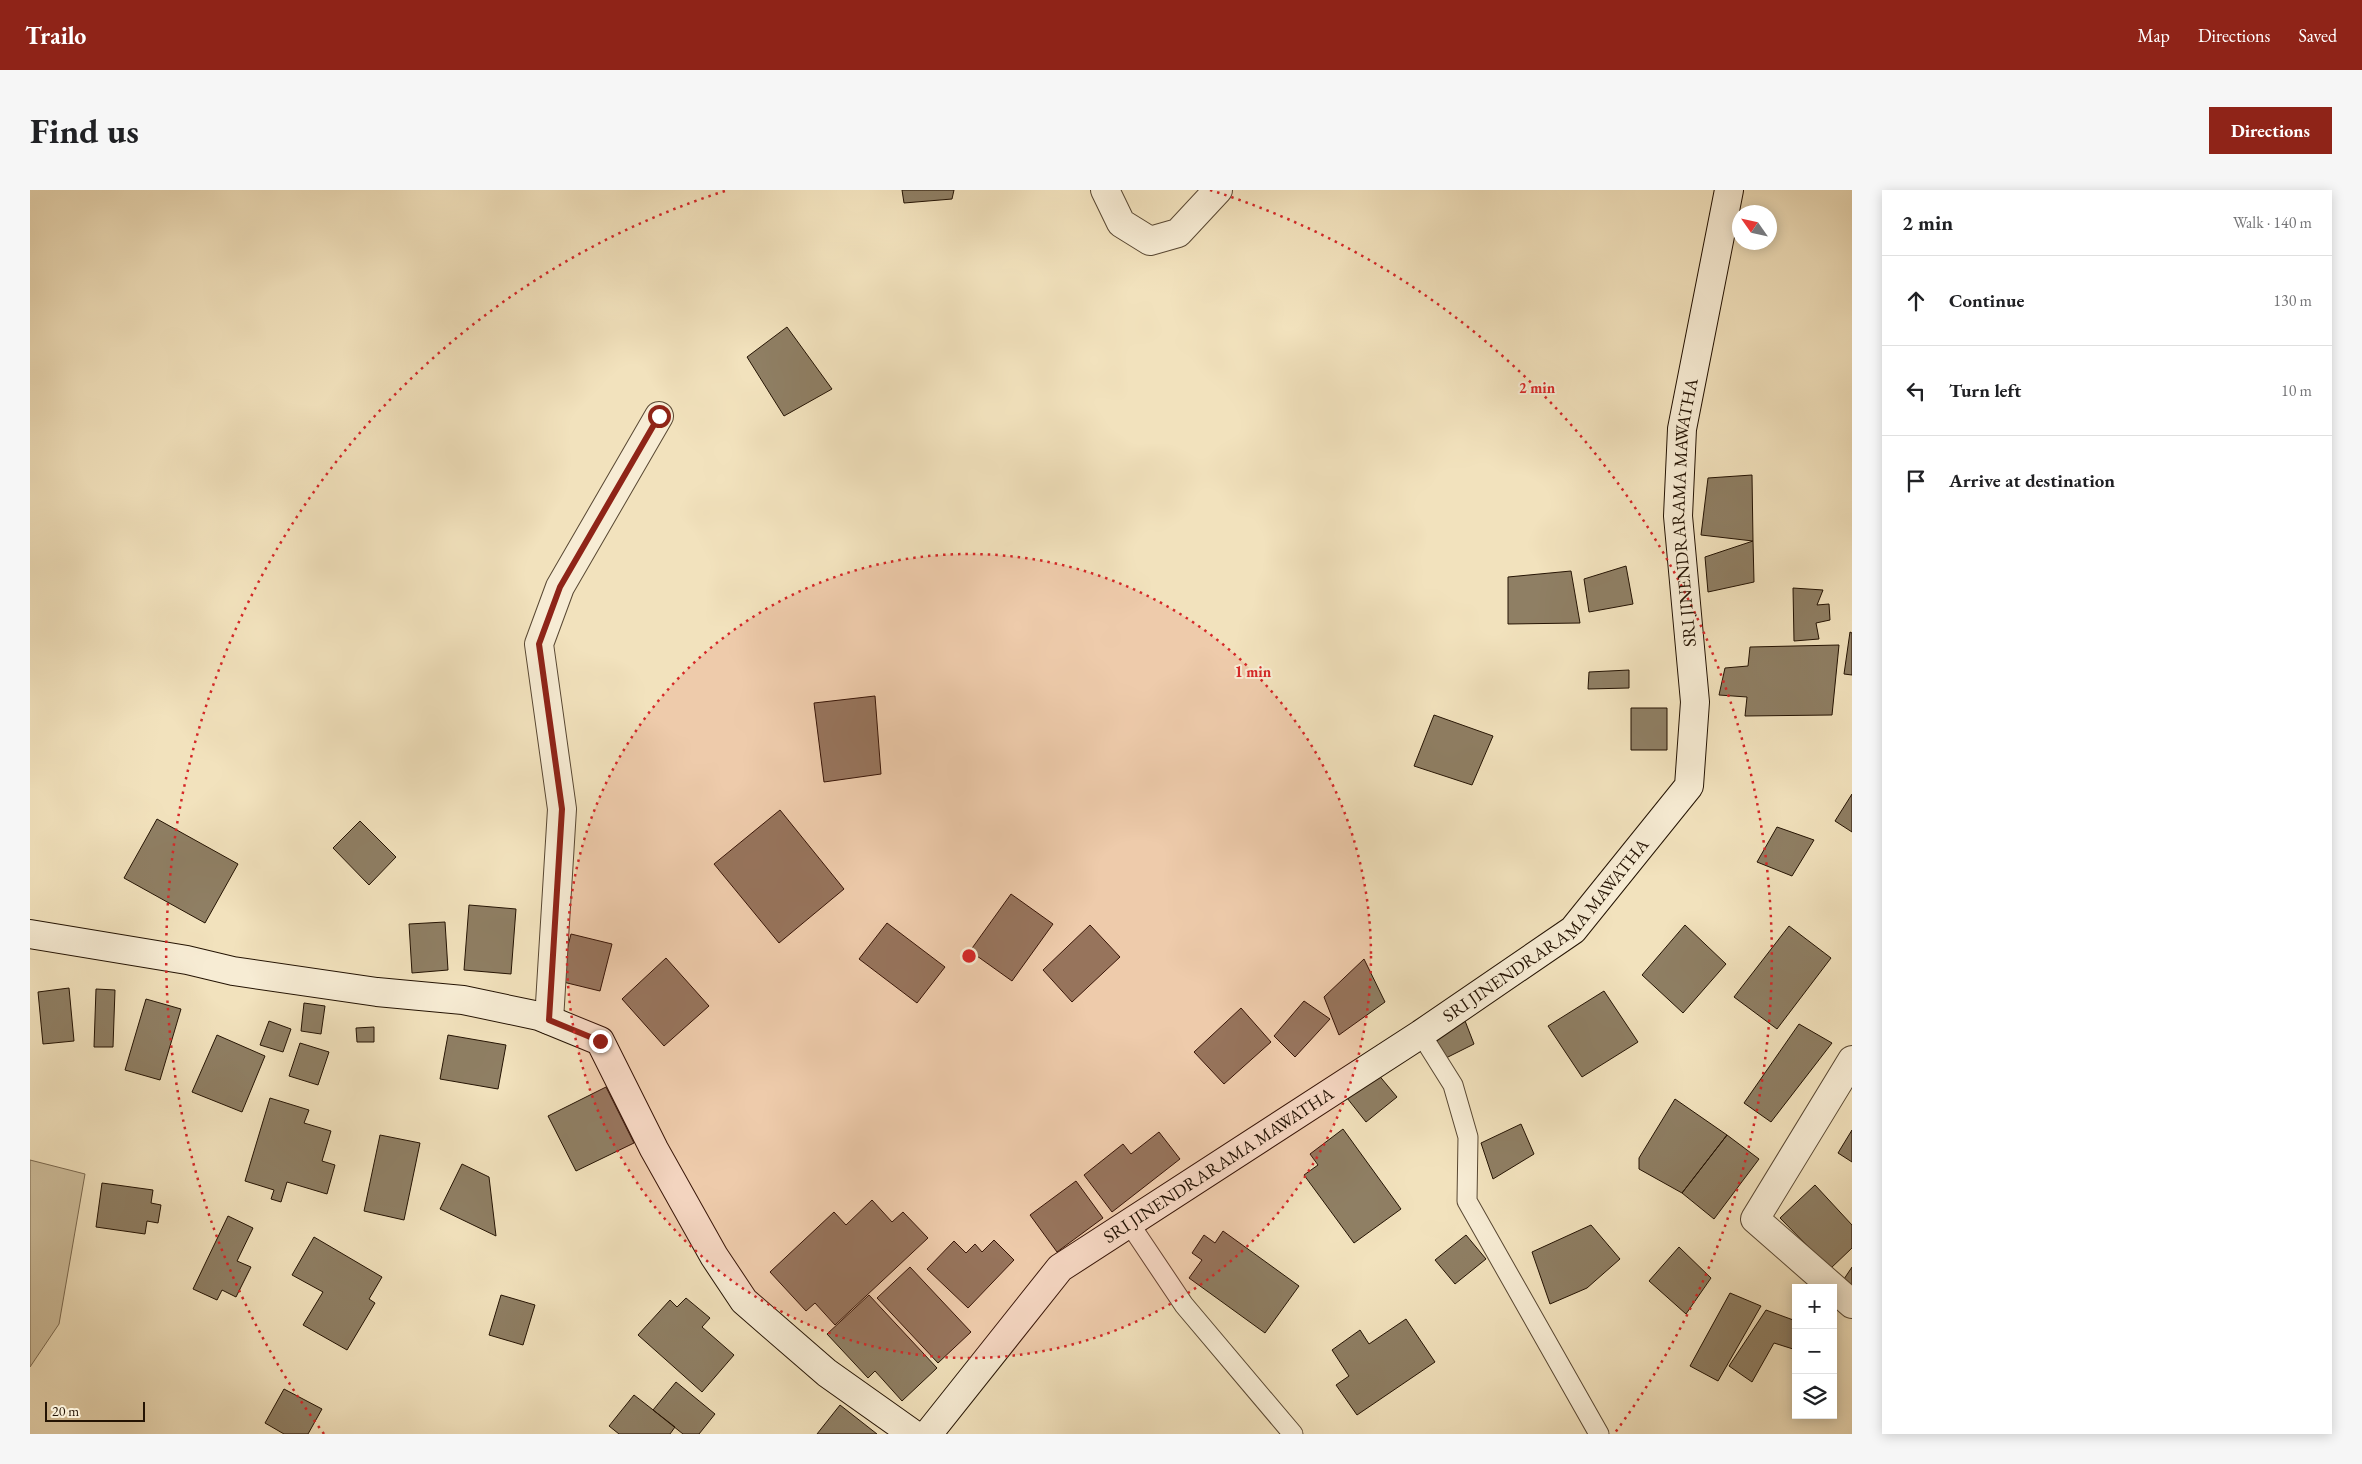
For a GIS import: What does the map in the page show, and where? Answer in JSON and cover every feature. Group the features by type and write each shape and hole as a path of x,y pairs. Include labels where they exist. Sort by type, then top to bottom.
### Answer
{"street":[{"path":"1106,190 1121,223 1150,241 1178,233 1218,190"},
{"name":"SRI JINENDRARAMA MAWATHA","path":"928,1434 1060,1268 1421,1034 1573,930 1688,786 1695,702 1678,516 1682,429 1729,190"},
{"path":"549,1020 562,809 539,644 560,587 659,416"},
{"path":"30,934 187,960 233,971 377,992 463,1000 549,1020 600,1041 654,1149 714,1256 744,1301 827,1373 913,1434"},
{"path":"1852,1060 1755,1219 1852,1304"}],"lane":[{"path":"1421,1034 1453,1085 1468,1137 1467,1201 1598,1434"},
{"path":"1129,1223 1184,1304 1293,1434"}],"shaded area":[{"path":"30,1160 85,1174 59,1324 30,1367"}],"building":[{"path":"902,190 954,190 952,199 904,203"},
{"path":"787,327 832,389 784,416 747,357"},
{"path":"1752,475 1753,541 1701,535 1708,478"},
{"path":"1753,541 1754,582 1708,592 1705,557"},
{"path":"1626,566 1633,604 1589,612 1584,579"},
{"path":"1571,571 1580,623 1508,624 1508,577"},
{"path":"1793,588 1823,590 1817,605 1829,604 1830,620 1816,623 1819,639 1794,641"},
{"path":"1850,632 1852,633 1852,675 1844,674"},
{"path":"1839,645 1832,715 1745,716 1747,697 1719,695 1725,668 1748,666 1750,647"},
{"path":"1629,670 1629,688 1588,689 1589,672"},
{"path":"875,696 881,774 824,782 814,703"},
{"path":"1631,708 1667,708 1667,750 1631,750"},
{"path":"1434,715 1493,736 1472,785 1414,766"},
{"path":"1852,794 1852,832 1835,821"},
{"path":"780,810 844,889 779,943 714,864"},
{"path":"157,819 238,864 205,923 124,878"},
{"path":"360,821 396,857 369,885 333,848"},
{"path":"1777,827 1814,840 1792,876 1757,862"},
{"path":"1011,894 1053,924 1012,981 970,951"},
{"path":"469,905 516,909 511,974 464,970"},
{"path":"445,922 448,970 412,973 409,924"},
{"path":"887,923 945,967 917,1003 859,959"},
{"path":"1090,925 1120,957 1072,1002 1043,970"},
{"path":"1685,925 1726,964 1683,1013 1642,975"},
{"path":"1789,926 1831,958 1777,1029 1734,997"},
{"path":"571,934 612,944 600,991 559,981"},
{"path":"666,958 709,1006 664,1046 622,999"},
{"path":"1364,959 1385,1002 1339,1035 1324,997"},
{"path":"69,988 74,1041 43,1044 38,992"},
{"path":"96,989 115,990 113,1047 94,1047"},
{"path":"1604,991 1638,1042 1582,1077 1548,1026"},
{"path":"146,999 181,1009 160,1080 125,1070"},
{"path":"1304,1001 1330,1019 1295,1057 1274,1036"},
{"path":"304,1003 325,1006 321,1034 301,1031"},
{"path":"1241,1008 1271,1042 1224,1084 1194,1052"},
{"path":"1462,1013 1474,1044 1442,1060 1434,1031"},
{"path":"269,1021 291,1029 283,1052 260,1045"},
{"path":"1799,1024 1832,1043 1771,1122 1744,1103"},
{"path":"374,1027 374,1042 357,1042 356,1028"},
{"path":"217,1035 265,1056 242,1112 192,1092"},
{"path":"448,1035 506,1045 498,1089 440,1079"},
{"path":"300,1043 329,1052 318,1085 289,1076"},
{"path":"1377,1073 1397,1097 1366,1122 1347,1098"},
{"path":"606,1087 634,1143 576,1171 548,1116"},
{"path":"270,1098 309,1110 304,1123 331,1131 322,1161 335,1165 327,1194 287,1182 281,1202 271,1199 274,1190 245,1181"},
{"path":"1675,1099 1727,1135 1682,1193 1639,1169 1639,1158"},
{"path":"1521,1124 1534,1154 1493,1179 1481,1143"},
{"path":"1343,1129 1401,1209 1354,1243 1304,1175 1318,1165 1310,1154"},
{"path":"1852,1130 1852,1162 1838,1153"},
{"path":"1159,1132 1180,1159 1112,1212 1084,1175 1123,1144 1131,1154"},
{"path":"380,1135 420,1143 404,1220 364,1211"},
{"path":"1727,1135 1759,1159 1714,1219 1682,1193"},
{"path":"462,1164 489,1177 496,1236 440,1209"},
{"path":"1076,1181 1103,1218 1057,1252 1030,1215"},
{"path":"102,1183 153,1190 151,1203 161,1205 158,1223 147,1221 145,1234 96,1227"},
{"path":"1815,1185 1852,1225 1852,1248 1830,1269 1780,1218"},
{"path":"872,1200 892,1222 903,1212 928,1238 835,1325 815,1303 806,1311 770,1272 834,1212 846,1225"},
{"path":"228,1216 253,1228 237,1261 251,1267 236,1297 222,1290 217,1300 193,1289"},
{"path":"1591,1225 1620,1259 1587,1288 1550,1304 1532,1252"},
{"path":"1223,1231 1299,1286 1265,1333 1189,1278 1202,1260 1192,1253 1204,1235 1215,1243"},
{"path":"1466,1235 1486,1259 1455,1284 1435,1260"},
{"path":"314,1237 382,1277 369,1299 375,1303 347,1350 303,1325 323,1292 292,1275"},
{"path":"994,1240 1014,1260 968,1308 927,1269 954,1241 966,1253 975,1244 982,1252"},
{"path":"1679,1247 1711,1278 1686,1314 1649,1281"},
{"path":"910,1267 971,1332 938,1363 877,1298"},
{"path":"1852,1267 1852,1289 1842,1282"},
{"path":"1730,1293 1761,1306 1718,1381 1690,1366"},
{"path":"501,1295 535,1305 523,1345 489,1335"},
{"path":"869,1295 937,1368 902,1401 875,1371 868,1378 827,1334"},
{"path":"686,1298 710,1318 702,1327 734,1355 702,1392 638,1335 670,1300 677,1307"},
{"path":"1766,1310 1792,1320 1792,1349 1774,1343 1752,1382 1729,1366"},
{"path":"1406,1319 1435,1362 1357,1415 1336,1385 1349,1376 1332,1350 1360,1330 1369,1344"},
{"path":"676,1382 715,1414 699,1434 683,1434 653,1410"},
{"path":"284,1389 322,1409 308,1434 284,1434 265,1423"},
{"path":"634,1395 675,1427 670,1434 619,1434 609,1426"},
{"path":"840,1405 877,1434 817,1434"}],"route":[{"path":"600,1041 549,1020 562,809 539,644 560,587 659,416"}]}
